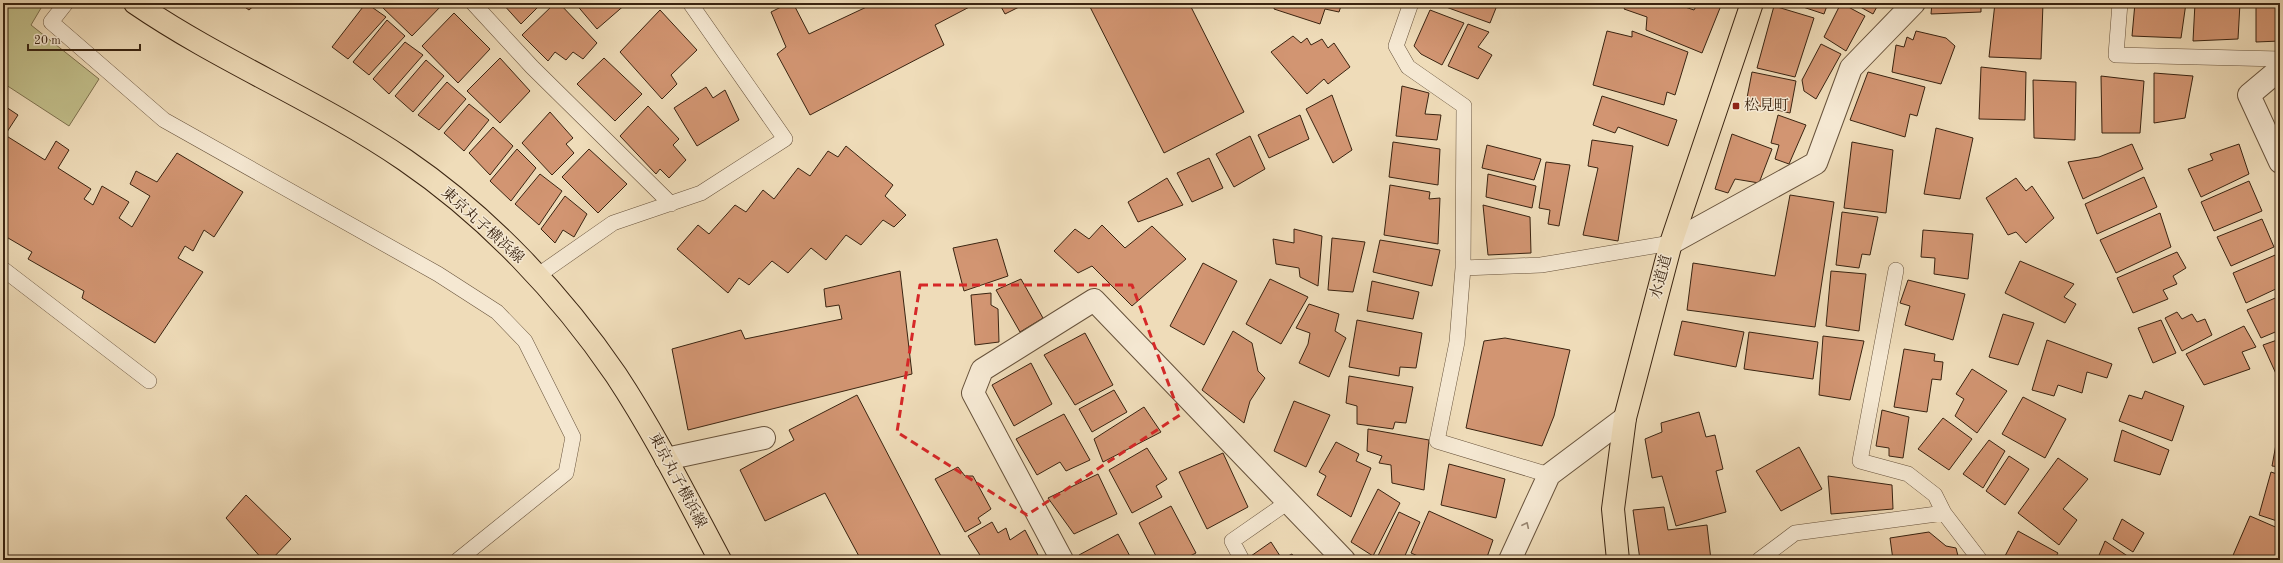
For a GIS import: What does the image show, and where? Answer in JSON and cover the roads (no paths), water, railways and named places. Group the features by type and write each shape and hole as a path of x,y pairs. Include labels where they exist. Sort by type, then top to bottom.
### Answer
{"main road":[{"name":"東京丸子横浜線","path":"135,3 212,50 340,121 405,160 463,205 501,240 537,276 578,324 615,375 666,458 720,560"},
{"name":"水道道","path":"1618,560 1613,509 1625,418 1671,243 1752,3"}],"street":[{"path":"1671,243 1816,163 1851,68 1914,3"},
{"path":"2280,68 2249,95 2280,162"},
{"path":"1062,560 973,393 982,370 1094,300 1344,560"},
{"path":"1510,560 1549,476 1625,418"},
{"path":"666,458 764,438"}],"lane":[{"path":"66,3 51,22 164,120 438,274 497,312 525,341 573,437 566,473 458,560"},
{"path":"473,3 532,68 671,204"},
{"path":"537,276 613,223 701,194 785,139 690,3"},
{"path":"1411,3 1396,46 1408,67 1464,106 1464,268 1457,342 1436,441 1549,476"},
{"path":"2120,3 2116,55 2280,59"},
{"path":"1464,268 1541,265 1671,243"},
{"path":"3,270 149,381"},
{"path":"1896,270 1860,461 1908,474 1935,495 1944,513 1980,560"},
{"path":"1242,560 1232,541 1288,502"},
{"path":"1759,560 1795,533 1944,513"}],"place":[{"name":"松見町","path":"1736,106"}]}
